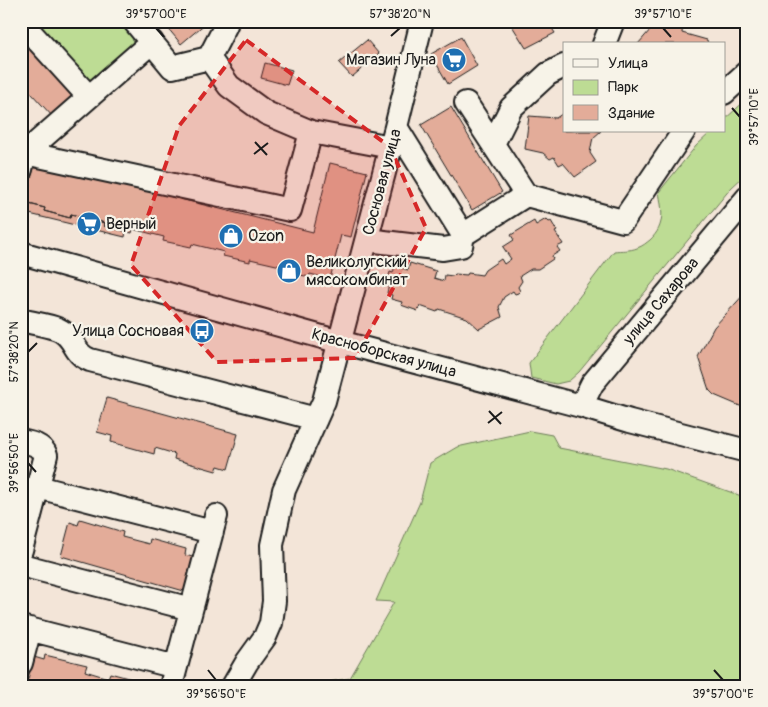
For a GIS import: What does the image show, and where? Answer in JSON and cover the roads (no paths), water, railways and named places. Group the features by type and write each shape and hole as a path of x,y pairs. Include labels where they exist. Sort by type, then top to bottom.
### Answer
{"street":[{"path":"134,21 172,67 209,58"},
{"name":"Сосновая улица","path":"233,686 265,637 271,623 274,600 272,545 284,490 324,401 394,137 422,21"},
{"path":"605,42 613,21"},
{"path":"21,22 89,97"},
{"path":"209,58 226,22"},
{"path":"23,161 89,97 152,42"},
{"path":"209,58 228,86 266,113 311,132 394,137 463,235 461,246 443,249 366,240"},
{"path":"493,144 511,108 548,74 563,66"},
{"path":"726,91 747,72"},
{"path":"466,103 526,195 624,222 683,132"},
{"path":"23,161 290,210 311,132"},
{"path":"463,235 526,195"},
{"name":"улица Сахарова","path":"581,406 592,384 747,198"},
{"name":"Красноборская улица","path":"21,253 630,421 747,450"},
{"path":"21,320 62,331 80,355 90,360 316,419"},
{"path":"21,440 40,447 46,455 21,550"},
{"path":"21,663 26,628 174,677 214,524 38,487"},
{"path":"21,565 191,609"}],"place":[{"name":"Магазин Луна","path":"454,60"},
{"name":"Верный","path":"89,224"},
{"name":"Ozon","path":"231,236"},
{"name":"Великолугский мясокомбинат","path":"289,271"},
{"name":"Улица Сосновая","path":"202,331"}]}
